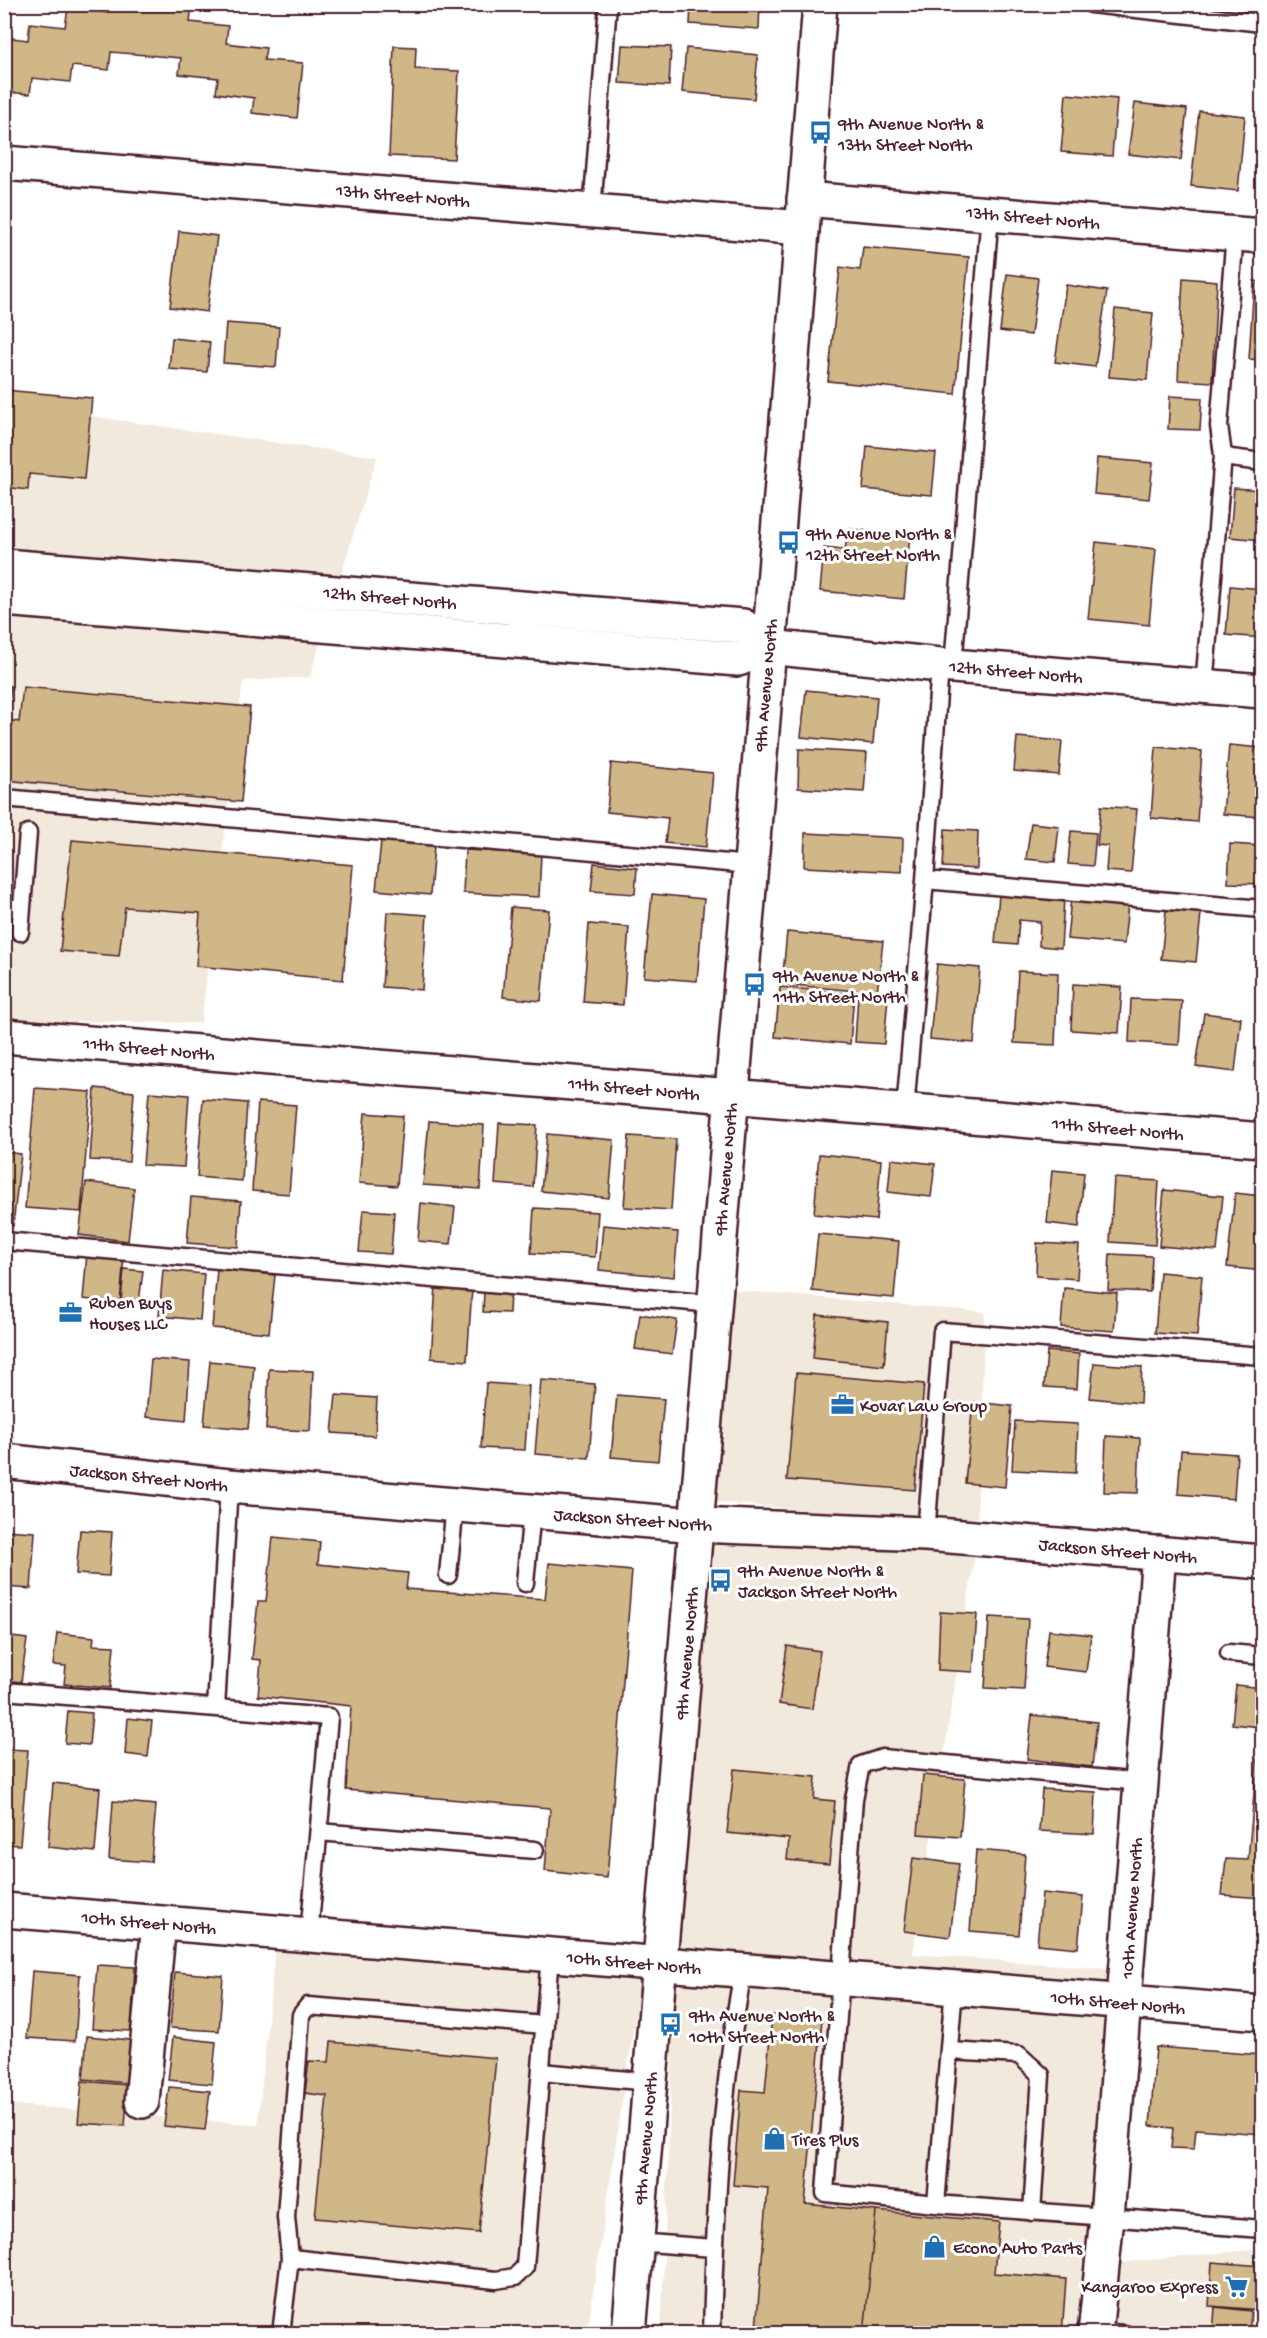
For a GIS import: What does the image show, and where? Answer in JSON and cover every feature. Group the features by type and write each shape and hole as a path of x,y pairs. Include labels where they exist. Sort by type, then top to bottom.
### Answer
{"street":[{"name":"9th Avenue North","path":"629,2334 820,4"},
{"name":"13th Street North","path":"4,163 592,211 990,213 1249,235"},
{"name":"12th Street North","path":"4,566 743,626 769,647"},
{"name":"12th Street North","path":"4,599 738,659 769,647 946,666 1263,692"},
{"name":"11th Street North","path":"4,1036 1263,1140"},
{"name":"Jackson Street North","path":"4,1461 229,1486 697,1525 926,1534 1263,1562"},
{"name":"10th Avenue North","path":"1105,2333 1107,2217 1159,1553"},
{"name":"10th Street North","path":"4,1911 1263,2013"},
{"path":"142,2101 159,1923"}],"lane":[{"path":"1091,4 1263,23"},
{"path":"592,211 604,5"},
{"path":"905,1110 990,213"},
{"path":"1204,687 1223,455 1219,426 1249,235"},
{"path":"1223,455 1263,462"},
{"path":"4,798 750,865"},
{"path":"20,932 13,908 27,833"},
{"path":"925,880 1263,909"},
{"path":"4,1241 714,1304"},
{"path":"926,1534 942,1331 1263,1356"},
{"path":"216,1708 229,1486"},
{"path":"448,1575 455,1504"},
{"path":"525,1583 532,1511"},
{"path":"1229,1653 1263,1656"},
{"path":"4,1691 330,1717 309,1935"},
{"path":"1141,1782 882,1758 861,1765 854,1799 825,2193 1032,2212 1263,2229"},
{"path":"319,1832 535,1850"},
{"path":"290,2258 496,2280 515,2277 525,2267 550,1955"},
{"path":"712,2334 714,2248 732,2033 743,1971"},
{"path":"936,2204 954,1988"},
{"path":"281,2334 290,2258 286,2217 302,2014 308,2006 545,2025"},
{"path":"949,2051 1019,2055 1041,2075 1032,2212"},
{"path":"541,2072 650,2082"},
{"path":"636,2242 714,2248"}],"shaded area":[{"path":"5,404 377,457 340,578 5,551"},
{"path":"4,615 321,640 310,677 243,681 201,1023 5,1020"},
{"path":"732,1290 985,1312 977,1524 714,1502"},
{"path":"712,1532 975,1554 913,1954 1110,1969 1108,1985 678,1950"},
{"path":"275,1948 641,1978 587,2333 124,2334 5,2326 4,2104 258,2125"},
{"path":"675,1981 1106,2016 1090,2215 1076,2333 661,2334"},
{"path":"1262,2216 1262,2333 1111,2334 1119,2263 1260,2249"}],"building":[{"path":"109,4 192,4 190,22 228,26 226,43 266,48 264,60 303,63 297,118 252,113 254,98 216,93 218,78 179,74 181,58 111,52 109,70 72,66 70,82 32,78 30,94 4,92 4,37 28,40 30,23 65,27 68,8 108,13"},
{"path":"691,4 760,4 759,29 690,24"},
{"path":"622,45 671,47 669,86 619,83"},
{"path":"394,46 416,47 415,69 459,71 454,159 389,156"},
{"path":"686,48 758,55 754,99 682,92"},
{"path":"1066,94 1117,99 1112,156 1061,152"},
{"path":"1135,103 1187,109 1181,160 1128,154"},
{"path":"1199,111 1245,116 1238,191 1191,186"},
{"path":"179,231 217,236 207,312 170,307"},
{"path":"863,247 969,257 955,394 828,381 840,267 860,270"},
{"path":"1007,274 1038,278 1031,335 1000,331"},
{"path":"1183,278 1217,281 1212,382 1178,380"},
{"path":"1254,281 1262,282 1262,360 1249,359"},
{"path":"1066,285 1107,291 1095,367 1055,362"},
{"path":"1115,309 1153,313 1147,380 1109,377"},
{"path":"226,323 279,327 276,367 223,363"},
{"path":"172,338 210,342 207,372 169,369"},
{"path":"4,390 92,398 84,479 29,474 28,490 4,487"},
{"path":"1170,396 1202,398 1200,430 1168,429"},
{"path":"867,446 936,453 932,495 863,489"},
{"path":"1097,458 1153,463 1149,499 1094,494"},
{"path":"1234,488 1262,490 1262,540 1230,537"},
{"path":"848,529 910,535 904,599 820,591 824,548 845,550"},
{"path":"1096,542 1156,549 1149,625 1088,619"},
{"path":"1230,586 1262,589 1262,638 1226,635"},
{"path":"4,686 11,686 7,720 19,722 23,687 250,707 241,802 4,780"},
{"path":"806,690 877,697 873,744 801,737"},
{"path":"1017,737 1062,741 1059,775 1014,771"},
{"path":"1229,745 1262,748 1261,817 1223,814"},
{"path":"1156,747 1202,751 1197,822 1151,818"},
{"path":"799,749 867,753 864,792 798,788"},
{"path":"611,763 713,773 706,847 665,843 668,818 607,812"},
{"path":"1101,806 1137,809 1131,873 1106,871 1108,846 1097,845"},
{"path":"1031,823 1059,826 1055,862 1026,859"},
{"path":"945,829 978,831 977,869 943,867"},
{"path":"1071,831 1096,833 1093,866 1068,864"},
{"path":"805,833 903,838 902,872 804,867"},
{"path":"72,840 353,865 343,980 196,966 200,913 125,907 119,956 60,951"},
{"path":"381,841 434,846 430,895 376,890"},
{"path":"1230,844 1262,846 1262,884 1228,883"},
{"path":"465,850 541,854 539,897 463,893"},
{"path":"594,863 637,868 635,894 591,891"},
{"path":"652,894 704,899 697,981 644,977"},
{"path":"999,894 1064,899 1061,948 1039,946 1040,922 1019,920 1017,945 995,943"},
{"path":"1071,898 1128,904 1124,944 1067,939"},
{"path":"511,907 549,910 541,1001 503,997"},
{"path":"1166,910 1201,913 1196,962 1161,959"},
{"path":"387,912 427,915 422,990 382,987"},
{"path":"589,924 629,927 623,1005 583,1002"},
{"path":"787,932 883,941 877,993 782,984"},
{"path":"937,964 980,968 974,1043 930,1039"},
{"path":"1018,971 1058,973 1055,1045 1014,1043"},
{"path":"1073,984 1122,987 1119,1033 1071,1030"},
{"path":"780,987 854,994 850,1044 775,1037"},
{"path":"858,995 888,997 884,1044 855,1042"},
{"path":"1131,999 1182,1001 1179,1045 1129,1042"},
{"path":"1204,1013 1241,1018 1235,1072 1196,1067"},
{"path":"35,1088 91,1092 81,1212 25,1208"},
{"path":"95,1088 134,1092 129,1162 90,1160"},
{"path":"149,1092 189,1095 184,1167 143,1165"},
{"path":"203,1099 247,1103 242,1181 197,1177"},
{"path":"258,1102 296,1105 289,1194 252,1191"},
{"path":"365,1113 403,1116 397,1186 359,1183"},
{"path":"429,1121 484,1125 480,1189 423,1185"},
{"path":"499,1123 537,1125 533,1187 495,1184"},
{"path":"547,1134 614,1140 609,1198 541,1191"},
{"path":"629,1136 676,1139 671,1210 624,1207"},
{"path":"4,1152 21,1154 13,1226 4,1225"},
{"path":"819,1154 881,1160 876,1220 814,1214"},
{"path":"891,1159 935,1164 931,1197 888,1192"},
{"path":"1052,1170 1084,1173 1079,1227 1047,1223"},
{"path":"1114,1178 1159,1181 1155,1245 1110,1242"},
{"path":"86,1182 134,1188 128,1241 79,1235"},
{"path":"1164,1190 1223,1196 1217,1251 1159,1246"},
{"path":"1235,1193 1262,1196 1262,1271 1227,1267"},
{"path":"191,1197 241,1201 238,1247 187,1243"},
{"path":"421,1203 455,1207 451,1244 418,1241"},
{"path":"534,1208 598,1212 595,1257 531,1253"},
{"path":"363,1210 394,1212 391,1254 359,1252"},
{"path":"603,1225 678,1232 674,1277 599,1270"},
{"path":"818,1234 899,1241 894,1298 812,1291"},
{"path":"1037,1243 1079,1245 1077,1279 1036,1276"},
{"path":"87,1253 124,1256 120,1303 83,1299"},
{"path":"1110,1254 1152,1256 1150,1292 1108,1290"},
{"path":"124,1269 143,1271 139,1302 121,1300"},
{"path":"217,1269 275,1275 269,1333 212,1328"},
{"path":"163,1270 204,1274 200,1320 159,1316"},
{"path":"1160,1272 1202,1276 1197,1336 1155,1333"},
{"path":"436,1285 472,1289 467,1361 431,1358"},
{"path":"1064,1288 1117,1293 1114,1331 1061,1327"},
{"path":"484,1291 510,1292 509,1313 483,1312"},
{"path":"640,1314 677,1320 672,1354 635,1349"},
{"path":"817,1315 888,1322 884,1366 813,1358"},
{"path":"1047,1351 1079,1354 1077,1389 1044,1387"},
{"path":"151,1359 190,1362 186,1421 146,1417"},
{"path":"210,1361 254,1366 248,1429 204,1425"},
{"path":"1094,1363 1142,1367 1140,1403 1090,1398"},
{"path":"269,1369 313,1371 310,1431 266,1429"},
{"path":"796,1373 924,1384 915,1490 787,1480"},
{"path":"541,1380 595,1384 589,1458 535,1454"},
{"path":"486,1383 529,1386 525,1450 481,1448"},
{"path":"336,1395 377,1398 375,1436 332,1433"},
{"path":"617,1395 664,1399 658,1461 611,1457"},
{"path":"973,1402 1012,1406 1005,1487 965,1483"},
{"path":"1015,1421 1078,1424 1076,1473 1012,1470"},
{"path":"1106,1436 1140,1438 1138,1493 1104,1492"},
{"path":"1181,1450 1237,1454 1234,1499 1178,1494"},
{"path":"4,1530 35,1532 31,1589 4,1587"},
{"path":"80,1530 112,1532 109,1576 76,1574"},
{"path":"273,1537 320,1542 318,1564 408,1573 406,1589 545,1599 549,1563 632,1571 607,1878 545,1871 550,1808 346,1790 351,1706 258,1696 261,1660 252,1659 258,1601 266,1601"},
{"path":"940,1612 977,1614 973,1672 938,1670"},
{"path":"989,1617 1028,1619 1024,1690 985,1688"},
{"path":"1049,1630 1091,1635 1086,1672 1044,1667"},
{"path":"57,1633 94,1637 93,1645 114,1646 110,1688 64,1684 66,1666 53,1665"},
{"path":"4,1636 27,1639 21,1682 4,1680"},
{"path":"787,1646 820,1651 812,1709 779,1704"},
{"path":"1236,1685 1262,1688 1262,1898 1222,1895 1226,1859 1248,1860 1260,1727 1232,1724"},
{"path":"68,1711 92,1713 89,1745 65,1743"},
{"path":"1032,1715 1097,1722 1092,1767 1027,1759"},
{"path":"128,1718 152,1721 148,1757 125,1754"},
{"path":"4,1749 28,1750 20,1845 4,1844"},
{"path":"734,1769 816,1777 814,1799 835,1801 829,1864 787,1860 789,1839 727,1833"},
{"path":"923,1775 965,1779 960,1837 918,1834"},
{"path":"53,1783 100,1788 95,1852 48,1847"},
{"path":"1042,1789 1096,1792 1094,1834 1039,1831"},
{"path":"113,1801 156,1805 151,1862 109,1859"},
{"path":"976,1850 1025,1854 1019,1935 970,1931"},
{"path":"913,1858 959,1864 950,1937 904,1931"},
{"path":"1042,1893 1083,1897 1078,1948 1037,1944"},
{"path":"97,1965 135,1967 131,2031 92,2029"},
{"path":"32,1971 80,1975 75,2041 27,2038"},
{"path":"175,1972 223,1976 219,2031 170,2028"},
{"path":"4,1985 9,1985 4,2033"},
{"name":"Tires Plus","path":"772,2015 822,2020 805,2204 876,2211 864,2334 802,2334 756,2329 768,2188 733,2185 741,2090 765,2092"},
{"path":"87,2036 130,2040 127,2083 83,2079"},
{"path":"173,2037 216,2042 212,2084 168,2080"},
{"path":"331,2042 496,2058 479,2233 315,2218 327,2096 305,2093 309,2061 329,2062"},
{"path":"1156,2047 1262,2055 1262,2134 1196,2129 1194,2149 1171,2148 1173,2128 1150,2126"},
{"path":"82,2081 128,2085 125,2126 78,2123"},
{"path":"169,2087 210,2091 205,2130 164,2126"},
{"name":"Econo Auto Parts","path":"876,2211 999,2222 994,2273 1066,2279 1062,2334 864,2334"},
{"name":"Kangaroo Express","path":"1212,2262 1262,2266 1262,2310 1209,2306"},
{"path":"1215,2307 1251,2311 1249,2334 1213,2334"}],"place":[{"name":"9th Avenue North & 13th Street North","path":"820,133"},
{"name":"9th Avenue North & 12th Street North","path":"788,543"},
{"name":"9th Avenue North & 11th Street North","path":"755,985"},
{"name":"Ruben Buys Houses LLC","path":"71,1312"},
{"name":"Kovar Law Group","path":"842,1405"},
{"name":"9th Avenue North & Jackson Street North","path":"720,1580"},
{"name":"9th Avenue North & 10th Street North","path":"671,2025"},
{"name":"Tires Plus","path":"774,2139"},
{"name":"Econo Auto Parts","path":"935,2247"},
{"name":"Kangaroo Express","path":"1236,2286"}]}
